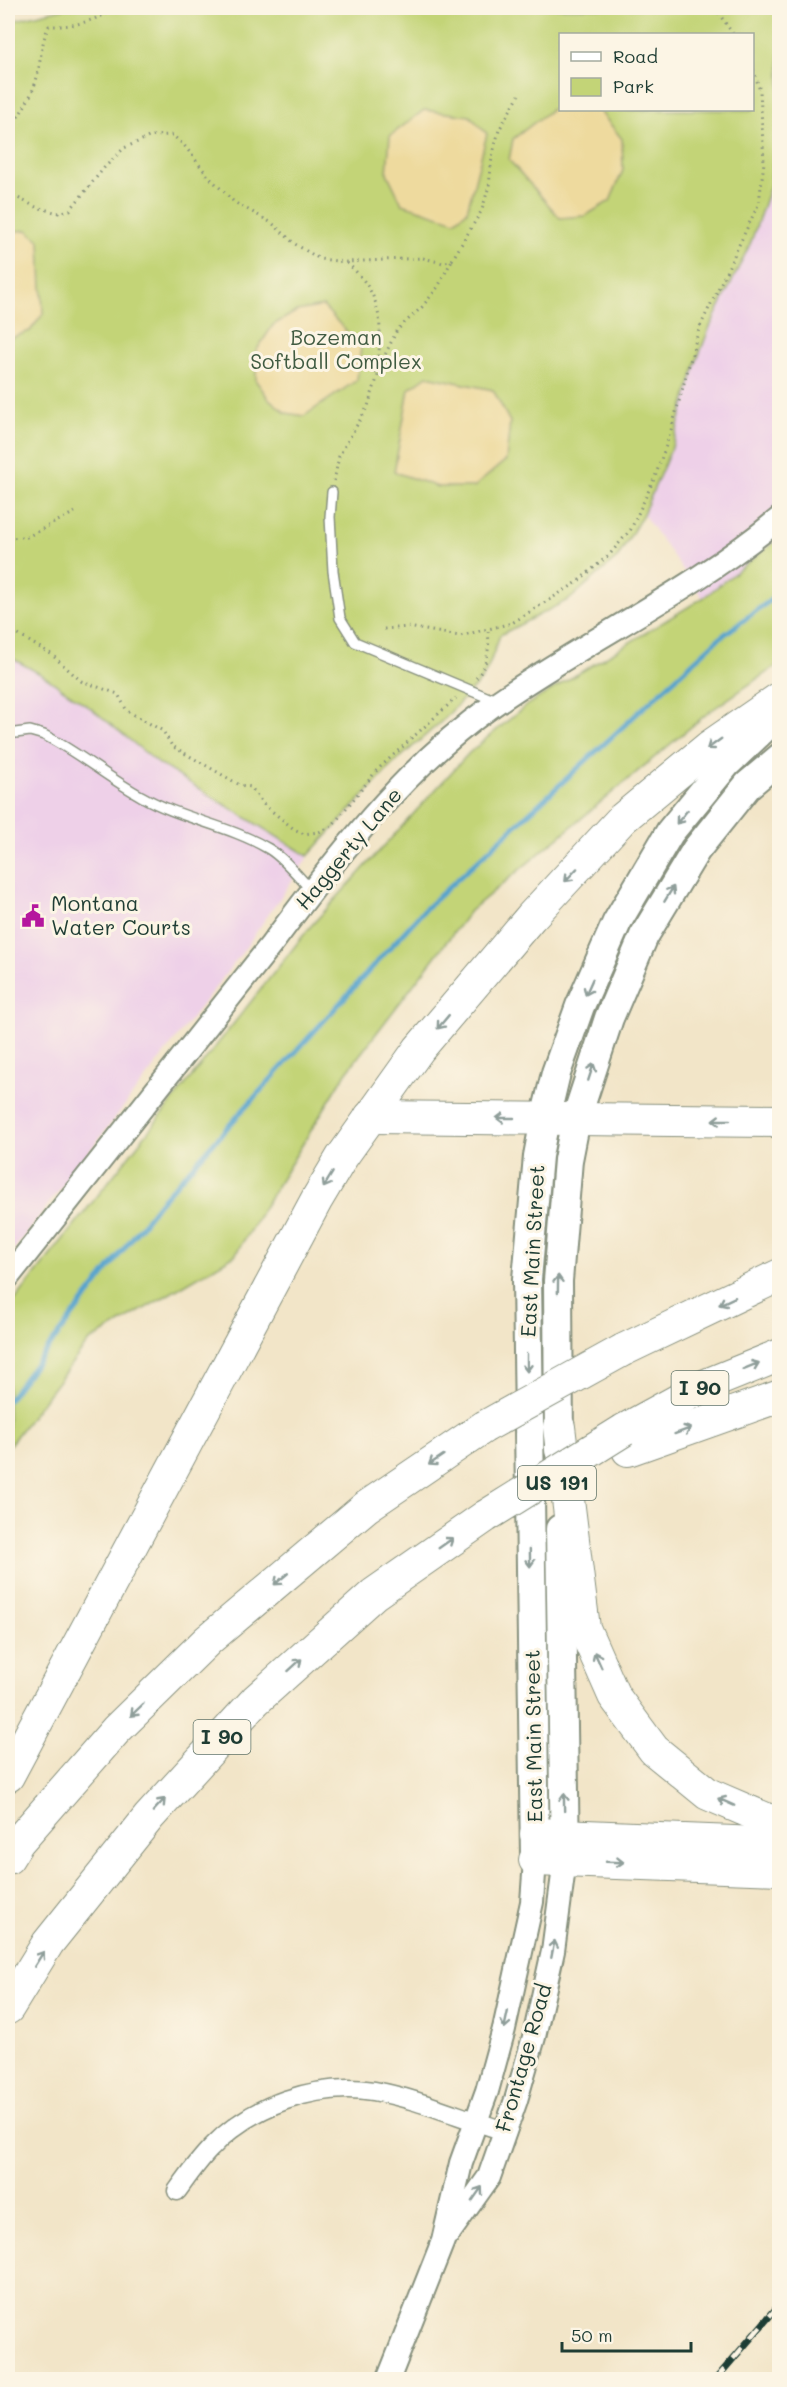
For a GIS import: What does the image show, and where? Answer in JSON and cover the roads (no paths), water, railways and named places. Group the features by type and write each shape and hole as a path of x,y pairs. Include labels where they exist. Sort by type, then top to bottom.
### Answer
{"highway":[{"path":"8,1776 317,1198 370,1117 419,1050 531,917 622,819 709,747 780,698"},
{"name":"East Main Street","path":"550,1847 527,1279 538,1156 545,1119 556,1073 580,1006 617,922 670,832 726,764 780,713"},
{"name":"East Main Street","path":"550,1847 559,1427 558,1281 568,1160 576,1119 609,1018 644,936 696,850 748,785 780,758"},
{"path":"370,1117 780,1120"},
{"path":"8,1858 18,1842 116,1730 208,1640 366,1508 484,1427 623,1350 780,1275"},
{"name":"I 90","path":"626,1440 706,1385 780,1355"},
{"path":"626,1440 780,1396"},
{"path":"559,1427 584,1628 614,1696 654,1750 708,1794 780,1825"},
{"name":"US 191","path":"486,1516 626,1440"},
{"name":"I 90","path":"8,2008 48,1943 148,1817 256,1700 374,1594 486,1516"},
{"path":"550,1847 780,1844"},
{"path":"550,1847 780,1869"}],"street":[{"name":"Haggerty Lane","path":"8,1277 311,890 404,783 448,741 498,702 621,624 708,573 780,518"},
{"name":"Frontage Road","path":"388,2379 443,2241 461,2163 504,2029 532,1902 550,1847"},
{"name":"Frontage Road","path":"443,2241 489,2177 516,2100 539,2015 555,1940 550,1847"},
{"path":"177,2191 211,2147 236,2126 279,2102 304,2095 330,2091 374,2091 406,2098 505,2131"}],"lane":[{"path":"332,492 330,517 336,594 340,618 354,642 498,702"},
{"path":"8,734 30,731 44,735 156,804 190,819 241,835 268,848 279,856 311,890"}],"waterway":[{"path":"8,1400 159,1203 425,909 717,640 780,593"}],"railway":[{"path":"715,2380 780,2304"}],"place":[{"name":"Montana Water Courts","path":"33,916"}],"park label":[{"name":"Bozeman Softball Complex","path":"336,350"}]}
